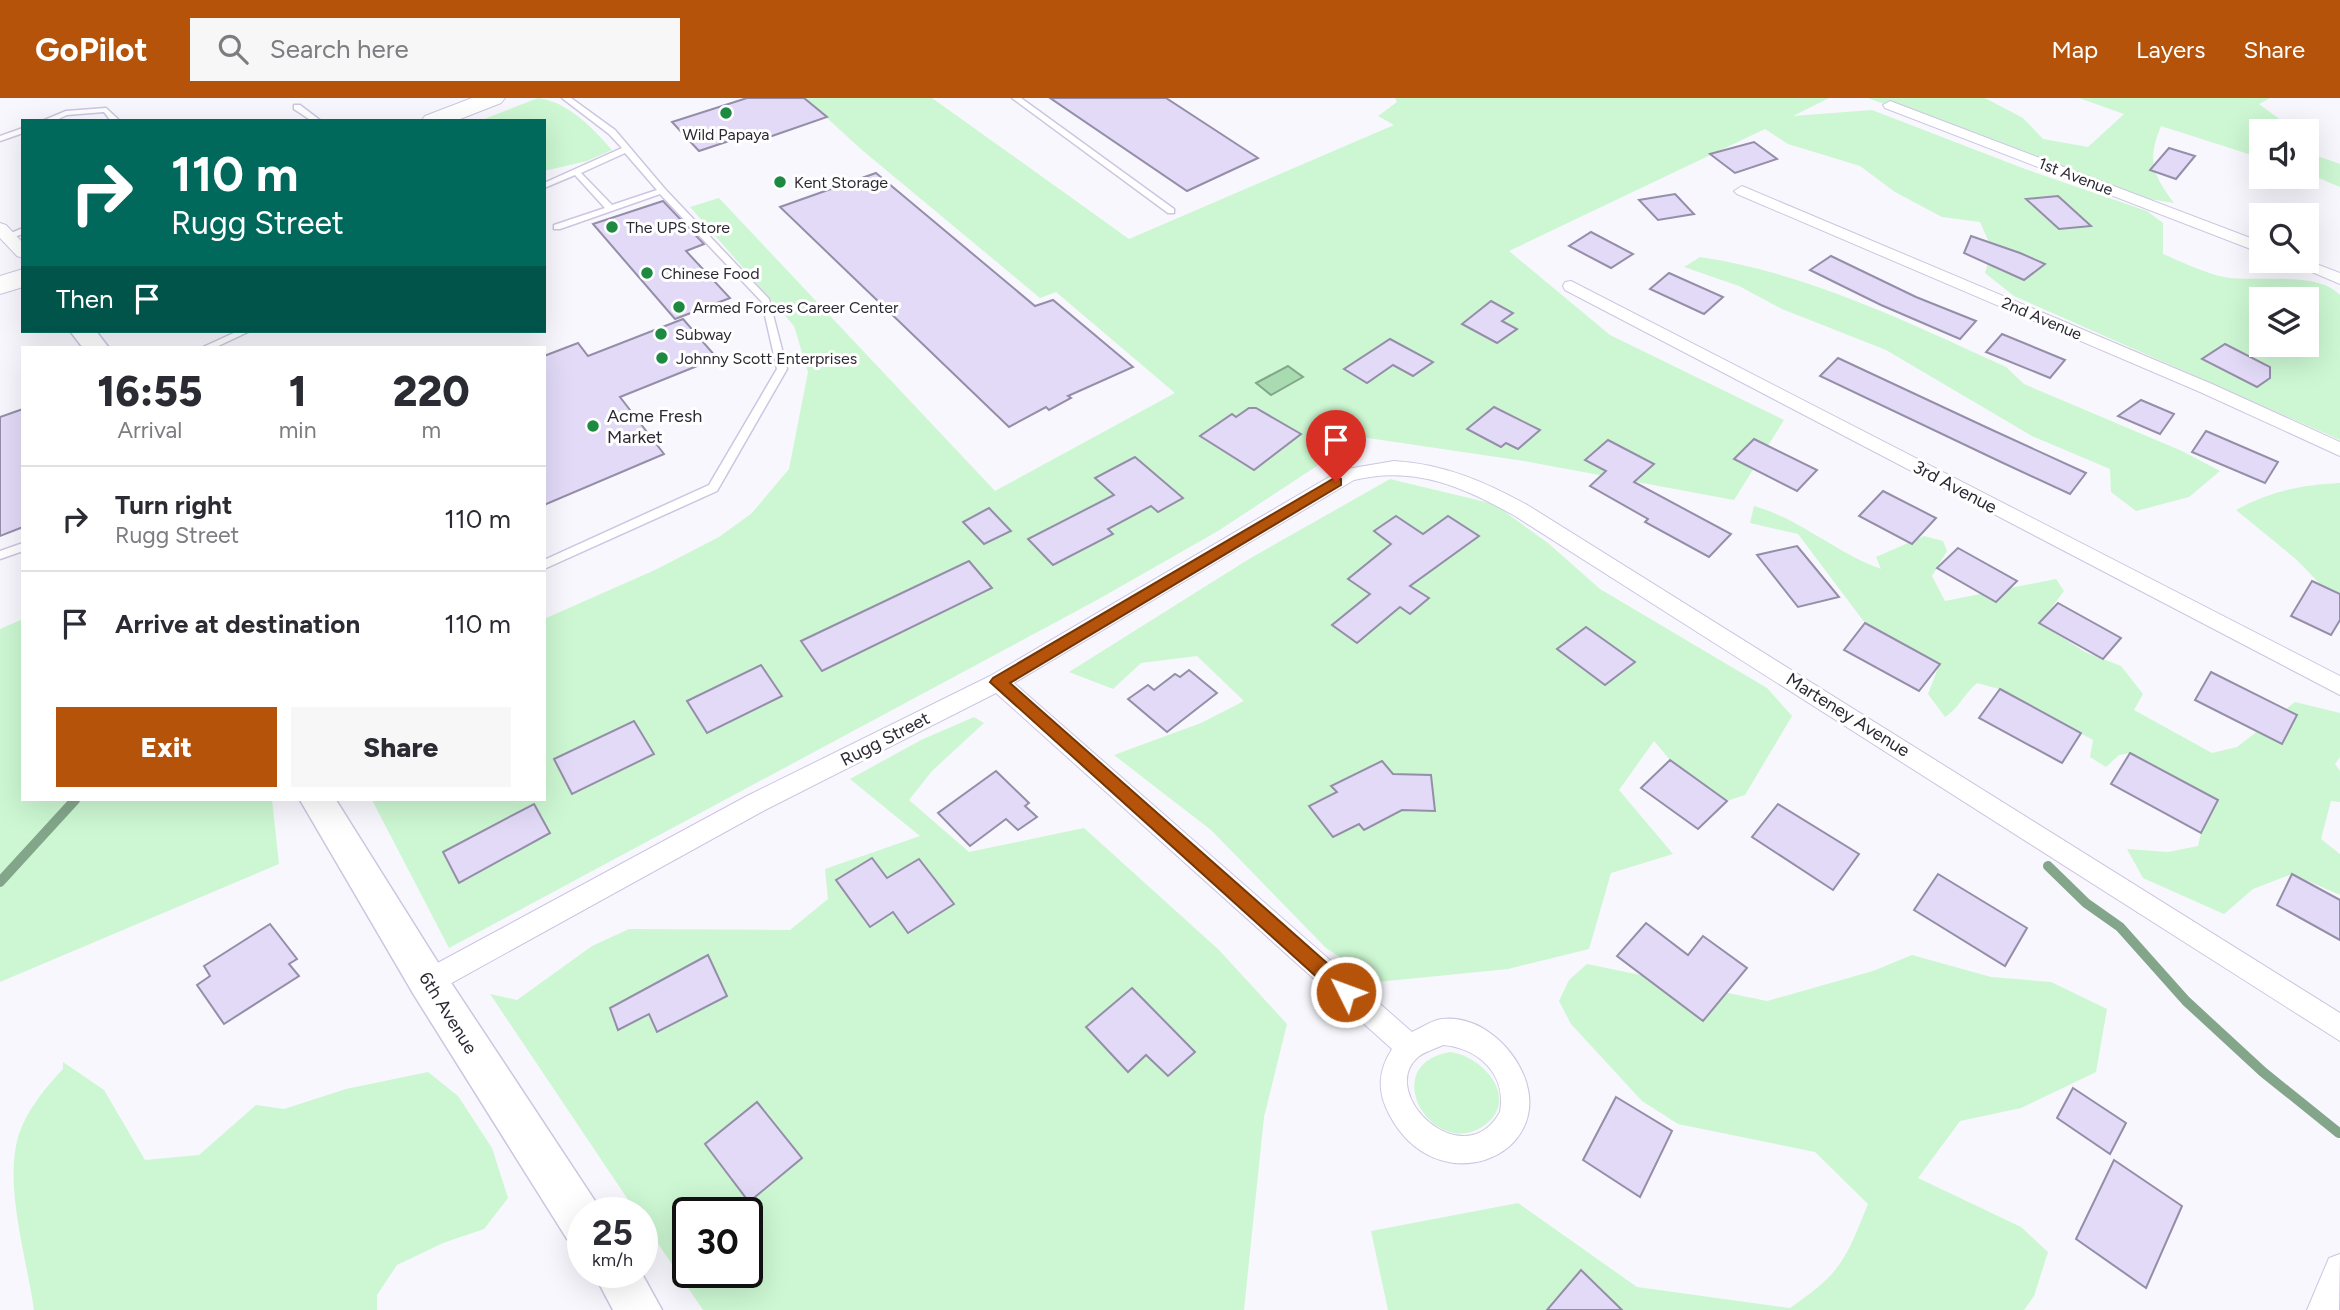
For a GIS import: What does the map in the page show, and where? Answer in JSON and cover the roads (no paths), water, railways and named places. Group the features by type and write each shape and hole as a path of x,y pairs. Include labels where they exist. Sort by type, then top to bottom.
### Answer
{"main road":[{"path":"438,119 493,98"},
{"path":"0,286 21,278"}],"street":[{"name":"1st Avenue","path":"1890,105 2249,243"},
{"name":"2nd Avenue","path":"1742,191 2206,388 2340,450"},
{"path":"10,232 21,250"},
{"path":"2319,271 2340,279"},
{"name":"3rd Avenue","path":"1571,286 2340,686"},
{"name":"Marteney Avenue","path":"1336,482 1363,470 1401,467 1442,472 1491,493 1784,674 2340,1028"},
{"name":"Rugg Street","path":"428,982 756,803 998,682 1336,482"},
{"path":"998,682 1408,1046"},
{"name":"6th Avenue","path":"318,801 428,982 567,1198"},
{"path":"1441,1032 1460,1034 1478,1041 1494,1053 1510,1078 1515,1106 1510,1124 1498,1138 1481,1148 1460,1151 1439,1147 1420,1136 1404,1120 1394,1090 1397,1062 1408,1046 1423,1037 1441,1032"},
{"path":"2323,1310 2340,1269"},
{"path":"625,1288 639,1310"}],"lane":[{"path":"546,564 713,488 782,369 766,301 662,191 627,149 594,116 566,98"},
{"path":"1016,98 1171,211"},
{"path":"297,107 314,119"},
{"path":"51,119 66,113 106,110 114,119"},
{"path":"0,139 21,131"},
{"path":"546,185 627,149"},
{"path":"577,173 611,209"},
{"path":"557,227 662,191"},
{"path":"211,346 240,333"},
{"path":"0,555 21,548"}],"waterway":[{"path":"0,882 74,801"},
{"path":"2048,866 2086,903 2120,927 2186,1001 2263,1072 2339,1133"}],"place":[{"name":"Wild Papaya","path":"726,113"},
{"name":"Kent Storage","path":"780,182"},
{"name":"The UPS Store","path":"612,227"},
{"name":"Chinese Food","path":"647,273"},
{"name":"Armed Forces Career Center","path":"679,307"},
{"name":"Subway","path":"661,334"},
{"name":"Johnny Scott Enterprises","path":"662,358"},
{"name":"Acme Fresh Market","path":"593,426"}]}
